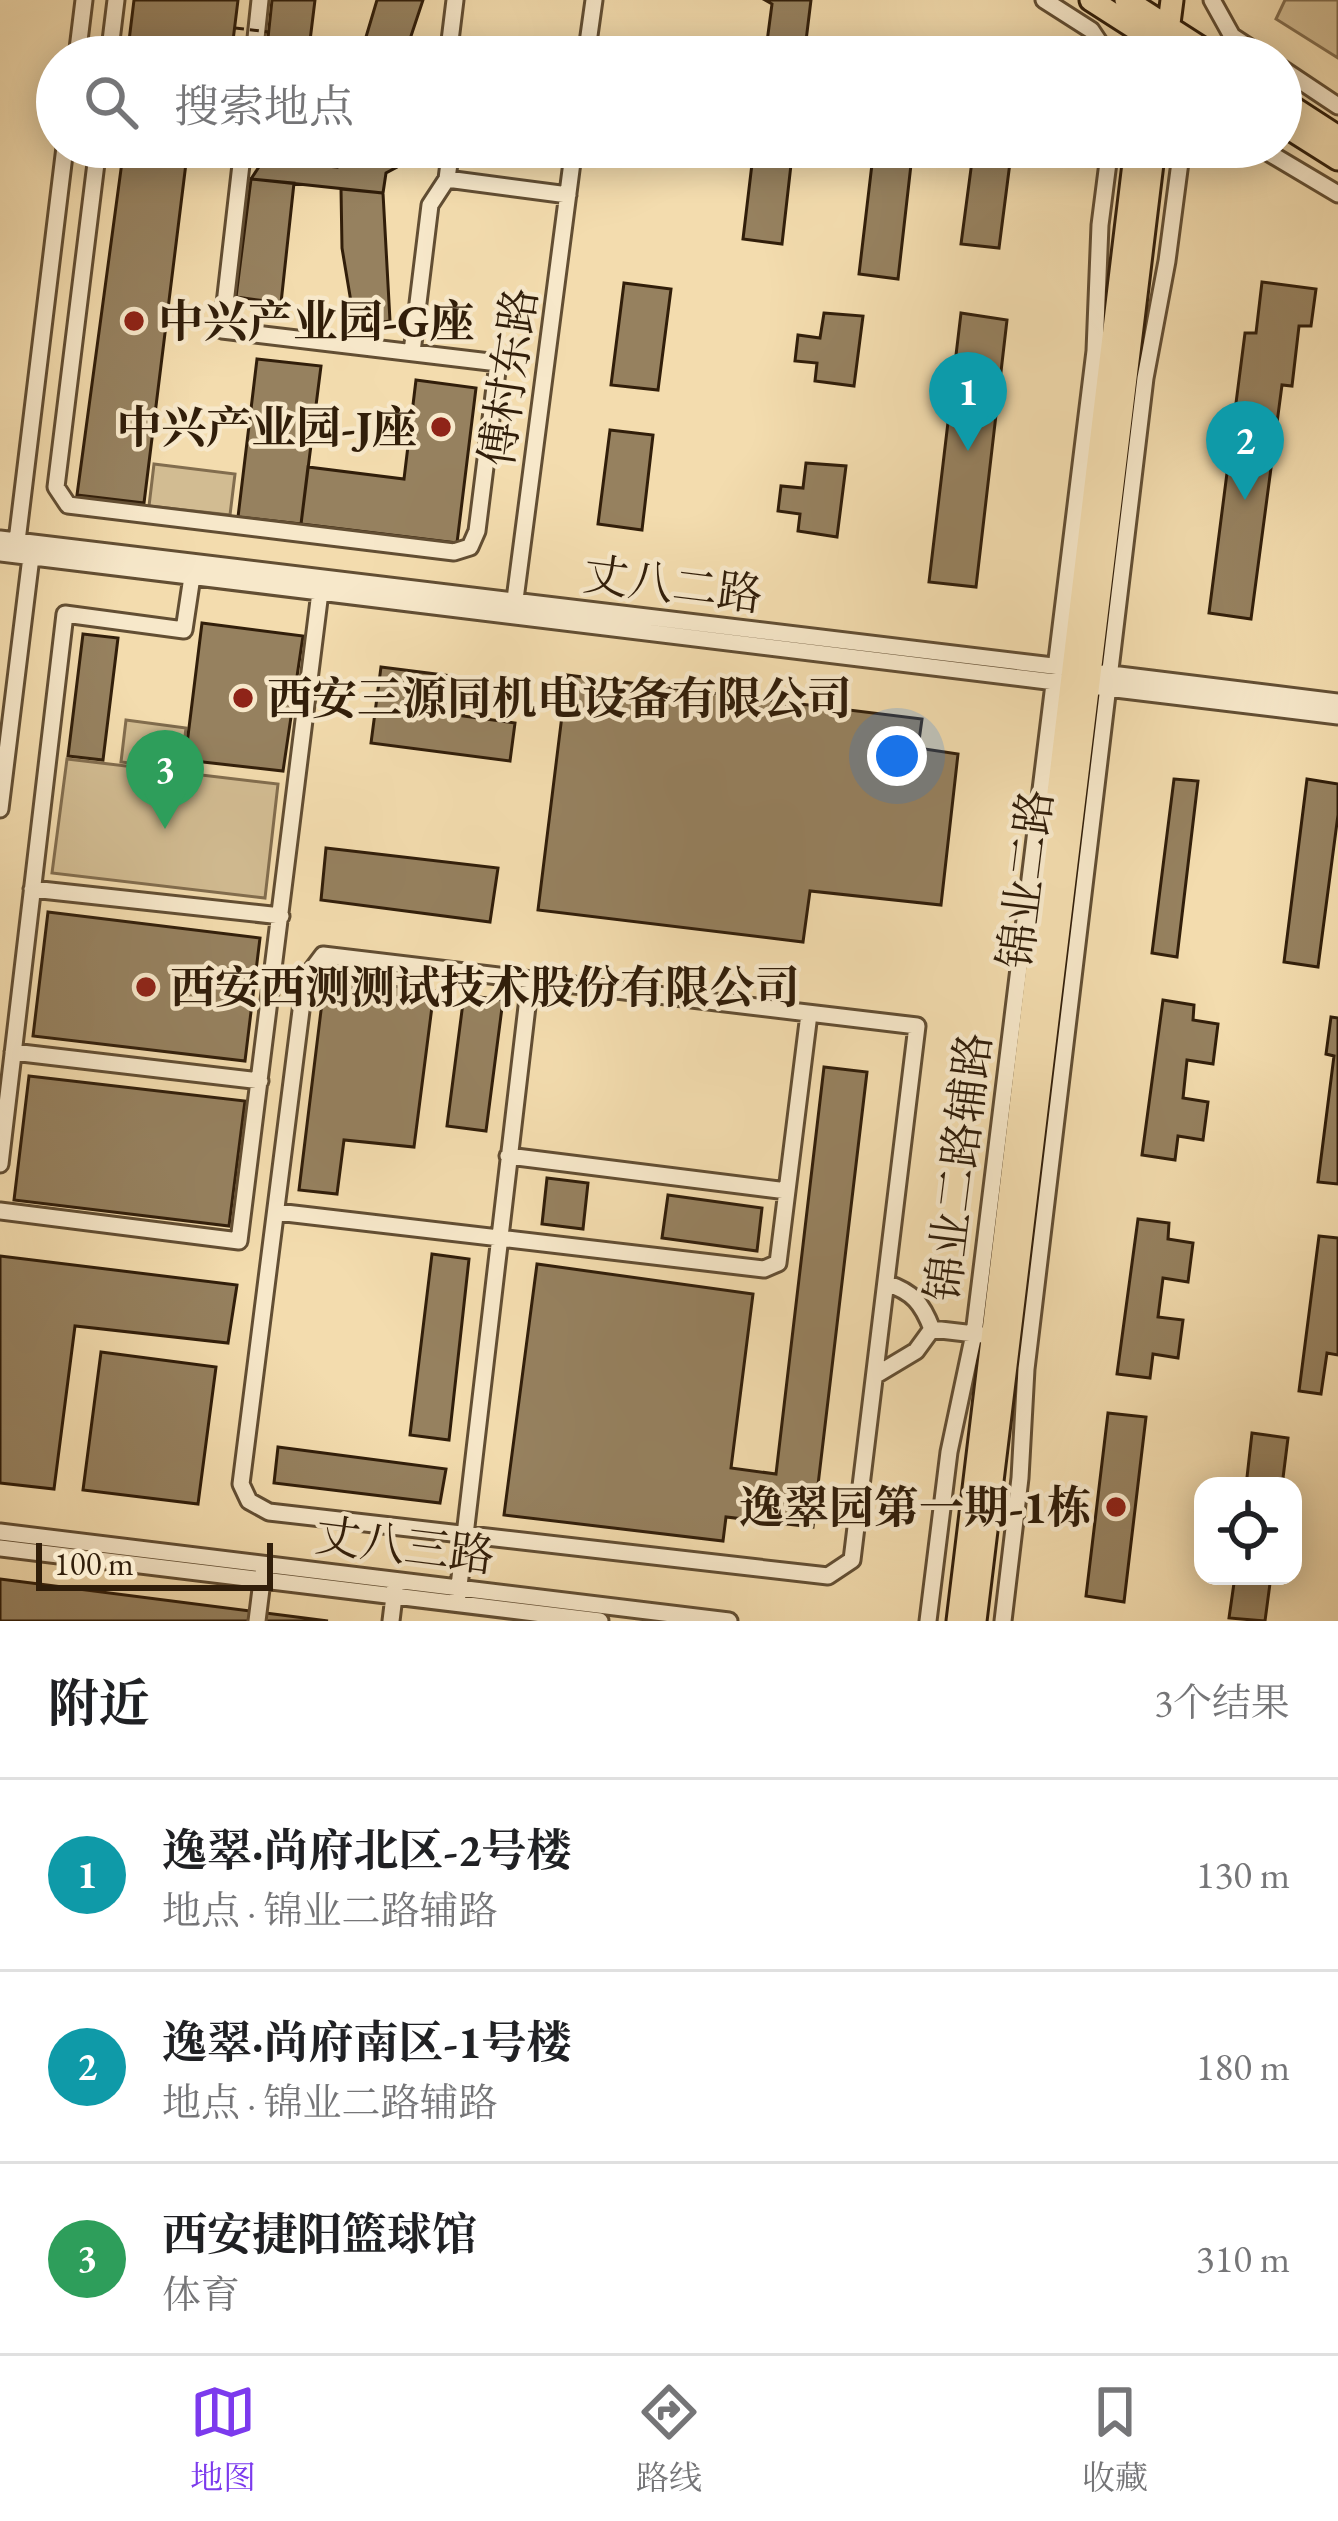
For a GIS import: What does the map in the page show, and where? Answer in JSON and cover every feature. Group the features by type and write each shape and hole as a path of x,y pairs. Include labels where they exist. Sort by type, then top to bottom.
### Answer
{"main road":[{"path":"1091,0 1156,36"},
{"path":"1126,0 1158,36"},
{"path":"1161,36 1172,0"},
{"path":"1302,114 1338,137"},
{"path":"1302,136 1338,159"},
{"name":"锦业二路","path":"1081,677 1134,168"},
{"name":"锦业二路","path":"958,1621 992,1336 1151,168"},
{"name":"锦业二路","path":"975,1621 992,1336"}],"street":[{"path":"79,36 84,0"},
{"path":"112,36 116,0"},
{"path":"256,36 260,0"},
{"path":"451,36 455,0"},
{"path":"589,36 594,0"},
{"path":"1044,0 1095,36"},
{"path":"1212,0 1232,36"},
{"path":"1302,82 1338,106"},
{"path":"0,809 31,556 8,540 62,168"},
{"path":"95,168 56,487 68,505 454,552 470,547 477,531 498,362 222,329 241,168"},
{"path":"412,352 430,205 447,179 448,168"},
{"name":"傅村东路","path":"513,608 571,168"},
{"name":"锦业二路辅路","path":"1003,1621 1019,1478 1081,677 1100,225 1107,168"},
{"name":"锦业二路辅路","path":"1081,677 1145,378 1179,168"},
{"path":"1294,168 1338,194"},
{"path":"447,179 568,195"},
{"name":"丈八二路","path":"8,540 321,585 1081,677 1338,702"},
{"name":"丈八二路","path":"0,553 193,569"},
{"path":"0,1164 65,614 184,630 193,569"},
{"path":"0,1211 239,1241 321,585"},
{"name":"丈八二路","path":"1081,677 1338,716"},
{"path":"32,889 281,916"},
{"path":"323,955 809,1014 917,1026 852,1560 828,1576 269,1512 249,1501 241,1484 305,979 323,955"},
{"path":"457,1596 530,981"},
{"path":"277,1212 764,1269 778,1263 809,1014"},
{"path":"14,1052 260,1081"},
{"path":"508,1156 788,1191"},
{"path":"886,1283 922,1302 932,1329"},
{"path":"932,1329 992,1336"},
{"path":"876,1375 916,1352 932,1329"},
{"name":"锦业二路辅路","path":"928,1621 950,1452 992,1336"},
{"name":"丈八三路","path":"0,1532 263,1572"},
{"name":"丈八三路","path":"0,1548 263,1572 603,1616 729,1621"},
{"path":"256,1621 263,1572"},
{"path":"391,1621 395,1588"}],"path":[{"path":"235,28 269,32"}],"shaded area":[{"path":"1285,0 1338,0 1338,58 1276,19"},
{"path":"154,464 235,474 230,515 149,506"},
{"path":"126,720 186,728 181,769 121,762"},
{"path":"67,759 278,784 265,898 52,873"}],"building":[{"path":"134,0 238,0 234,36 130,36"},
{"path":"272,0 315,0 311,36 268,36"},
{"path":"377,0 423,0 411,36 366,36"},
{"path":"765,0 811,0 807,36 768,36 772,4"},
{"name":"中兴产业园-G座","path":"121,168 185,168 144,503 77,495"},
{"path":"258,168 395,168 386,173 383,193 251,179"},
{"path":"751,168 791,168 782,244 743,239"},
{"path":"872,168 911,168 898,279 859,274"},
{"path":"971,168 1009,168 999,248 961,244"},
{"path":"251,179 294,183 281,303 236,297"},
{"path":"341,189 383,193 390,321 355,326 342,248"},
{"path":"1262,282 1316,289 1311,326 1299,326 1292,386 1282,385 1251,619 1209,613 1245,333 1256,333"},
{"path":"624,283 671,289 658,390 611,385"},
{"path":"824,313 863,316 854,386 815,381 817,363 795,361 798,335 820,338"},
{"path":"961,313 1007,320 976,587 929,582"},
{"path":"257,359 321,366 301,524 238,517"},
{"name":"中兴产业园-J座","path":"416,380 476,388 457,543 301,524 308,467 404,479"},
{"path":"610,430 653,435 642,530 598,524"},
{"path":"806,463 846,466 837,537 798,531 800,514 778,511 781,486 803,488"},
{"name":"西安三源同机电设备有限公司","path":"202,623 303,636 283,771 185,760"},
{"path":"83,634 118,638 103,760 68,756"},
{"path":"381,667 468,678 463,716 515,723 510,761 371,743"},
{"path":"567,675 922,719 918,748 958,754 941,905 810,891 803,942 538,910"},
{"path":"1174,779 1198,781 1177,957 1152,953"},
{"path":"1307,779 1338,784 1318,967 1284,962"},
{"path":"326,848 498,868 490,922 321,900"},
{"name":"西安西测测试技术股份有限公司","path":"48,912 260,938 245,1061 33,1036"},
{"path":"325,978 434,991 414,1147 344,1140 337,1194 299,1190"},
{"path":"464,995 503,1000 486,1131 447,1126"},
{"path":"1163,1000 1194,1005 1193,1020 1218,1024 1213,1064 1187,1060 1183,1098 1208,1102 1203,1140 1178,1136 1175,1160 1142,1155"},
{"path":"1331,1017 1338,1018 1338,1184 1318,1182 1334,1056 1326,1054"},
{"path":"824,1067 867,1072 813,1527 726,1517 723,1541 504,1515 537,1264 753,1294 731,1468 776,1474"},
{"path":"29,1076 245,1101 229,1226 14,1200"},
{"path":"547,1178 588,1183 583,1229 542,1224"},
{"path":"668,1195 762,1208 757,1251 662,1238"},
{"path":"1138,1219 1169,1223 1168,1239 1193,1243 1188,1282 1163,1278 1158,1317 1183,1320 1178,1358 1153,1354 1150,1378 1117,1374"},
{"path":"1319,1236 1338,1238 1338,1355 1327,1353 1321,1394 1299,1391"},
{"path":"432,1254 469,1259 449,1440 410,1435"},
{"path":"0,1256 237,1285 228,1343 75,1326 54,1489 0,1483"},
{"path":"101,1352 216,1367 198,1504 83,1490"},
{"name":"逸翠园第一期-1栋","path":"1108,1413 1146,1417 1124,1602 1086,1596"},
{"path":"1252,1433 1288,1438 1283,1477 1247,1477"},
{"path":"278,1447 446,1469 440,1503 274,1483"},
{"path":"0,1579 328,1621 0,1621"},
{"path":"1234,1585 1270,1585 1265,1621 1229,1618"}],"place":[{"name":"中兴产业园-G座","path":"134,321"},
{"name":"中兴产业园-J座","path":"441,427"},
{"name":"逸翠·尚府北区-2号楼","path":"968,451"},
{"name":"逸翠·尚府南区-1号楼","path":"1245,500"},
{"name":"西安三源同机电设备有限公司","path":"243,698"},
{"name":"西安捷阳篮球馆","path":"165,829"},
{"name":"西安西测测试技术股份有限公司","path":"146,987"},
{"name":"逸翠园第一期-1栋","path":"1116,1507"}]}
